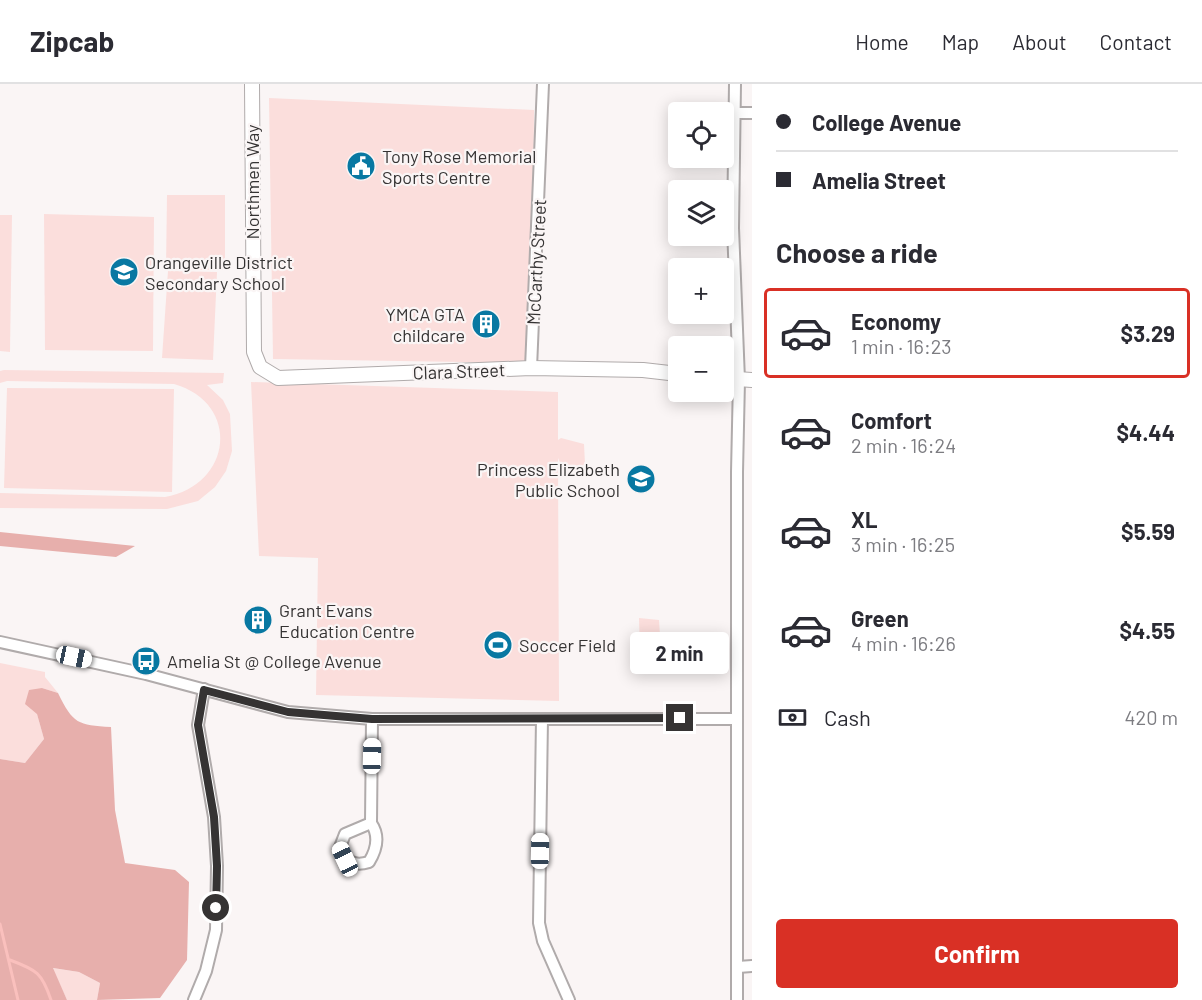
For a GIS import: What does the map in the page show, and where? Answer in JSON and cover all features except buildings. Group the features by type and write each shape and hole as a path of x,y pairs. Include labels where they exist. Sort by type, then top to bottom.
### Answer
{"street":[{"name":"Northmen Way","path":"252,84 254,352"},
{"name":"McCarthy Street","path":"531,368 543,84"},
{"path":"735,84 734,113 752,113"},
{"path":"734,168 733,228 745,380 737,472 737,1000"},
{"name":"Clara Street","path":"254,352 260,367 278,378 531,368 642,370 668,373"},
{"path":"0,642 107,664 288,712 372,719 737,719"},
{"path":"194,1000 206,971 216,930 217,866 214,817 198,725 204,690"},
{"path":"370,823 372,719"},
{"path":"542,719 539,923 543,941 569,1000"},
{"path":"738,967 752,966"}],"shaded area":[{"path":"269,98 534,110 532,363 273,359"},
{"path":"167,195 225,195 225,270 166,270"},
{"path":"44,214 154,217 153,351 45,350"},
{"path":"0,215 12,215 10,352 0,351"},
{"path":"168,271 217,272 213,360 162,358"},
{"path":"0,371 224,373 223,383 207,385 223,400 230,414 232,451 226,471 215,487 198,501 167,509 0,508 0,493 165,497 188,489 205,477 215,461 220,443 219,425 210,408 196,394 174,384 7,381 0,383"},
{"path":"251,382 558,392 558,440 561,438 584,444 585,464 576,470 575,467 561,465 558,458 559,701 316,695 318,558 259,556"},
{"path":"7,388 174,389 172,492 4,488"},
{"path":"0,532 135,546 116,557 0,546"},
{"path":"639,618 659,620 661,653 640,651"},
{"path":"0,663 45,672 45,677 58,693 42,688 37,714 44,739 25,763 0,759"},
{"path":"42,688 58,693 68,711 78,721 84,724 111,727 115,810 125,863 175,870 189,882 187,960 160,998 97,1000 100,983 79,972 53,968 67,1000 0,1000 0,759 25,763 44,739 37,714 25,704 29,690"},
{"path":"52,968 79,972 100,983 97,1000 67,1000"}],"waterway":[{"path":"0,924 18,1000"},
{"path":"10,960 37,974 45,984 51,1000"}],"place":[{"name":"Tony Rose Memorial Sports Centre","path":"361,166"},
{"name":"Orangeville District Secondary School","path":"124,272"},
{"name":"YMCA GTA childcare","path":"486,324"},
{"name":"Princess Elizabeth Public School","path":"641,479"},
{"name":"Grant Evans Education Centre","path":"258,620"},
{"name":"Soccer Field","path":"498,645"},
{"name":"Amelia St @ College Avenue","path":"146,661"}],"route":[{"path":"216,908 217,866 214,817 198,725 204,690 288,712 372,719 680,718"}]}
